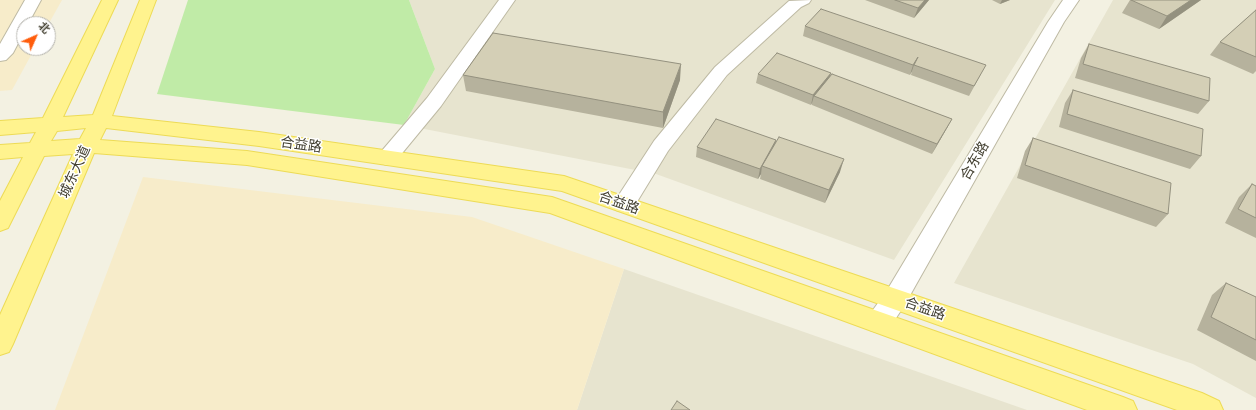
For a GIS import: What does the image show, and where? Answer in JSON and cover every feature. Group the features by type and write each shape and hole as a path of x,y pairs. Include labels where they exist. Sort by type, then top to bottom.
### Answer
{"main road":[{"path":"0,222 50,124 110,0"},
{"name":"城东大道","path":"0,344 87,146 100,121 148,0"},
{"name":"合益路","path":"0,128 100,121 259,139 564,184 1202,406 1209,410"},
{"name":"合益路","path":"0,152 87,146 247,158 552,205 1123,410"}],"street":[{"path":"0,56 4,54 33,0"},
{"path":"387,158 434,102 507,0"},
{"path":"624,204 661,146 721,71 795,4 803,0"},
{"name":"合东路","path":"879,322 895,299 1056,22 1071,0"}],"shaded area":[{"path":"0,0 62,0 53,16 16,16 16,56 31,56 12,90 0,91"},
{"path":"409,0 1055,0 894,260 656,174 404,125 435,69"},
{"path":"1113,0 1256,0 1256,398 1193,364 954,283"},
{"path":"143,177 472,217 624,269 577,410 55,410"},
{"path":"624,269 1027,410 577,410"}],"green space":[{"path":"188,0 409,0 435,69 404,125 157,94"}],"building":[{"path":"895,0 925,0 918,8"},
{"path":"1131,0 1191,0 1167,16"},
{"path":"821,9 986,65 974,86 914,65 918,57 913,65 805,26"},
{"path":"1256,10 1256,57 1220,42"},
{"path":"493,33 681,64 663,112 463,75"},
{"path":"1089,44 1210,78 1209,101 1083,64"},
{"path":"777,53 831,73 813,95 758,74"},
{"path":"832,74 952,119 937,144 814,96"},
{"path":"1073,90 1203,129 1201,156 1067,114"},
{"path":"716,119 776,140 760,169 697,147"},
{"path":"779,137 844,159 829,190 762,166"},
{"path":"1033,138 1171,183 1168,214 1025,165"},
{"path":"1252,184 1256,186 1256,218 1238,209"},
{"path":"1226,283 1256,297 1256,340 1211,317"},
{"path":"677,401 690,410 671,410"}]}
